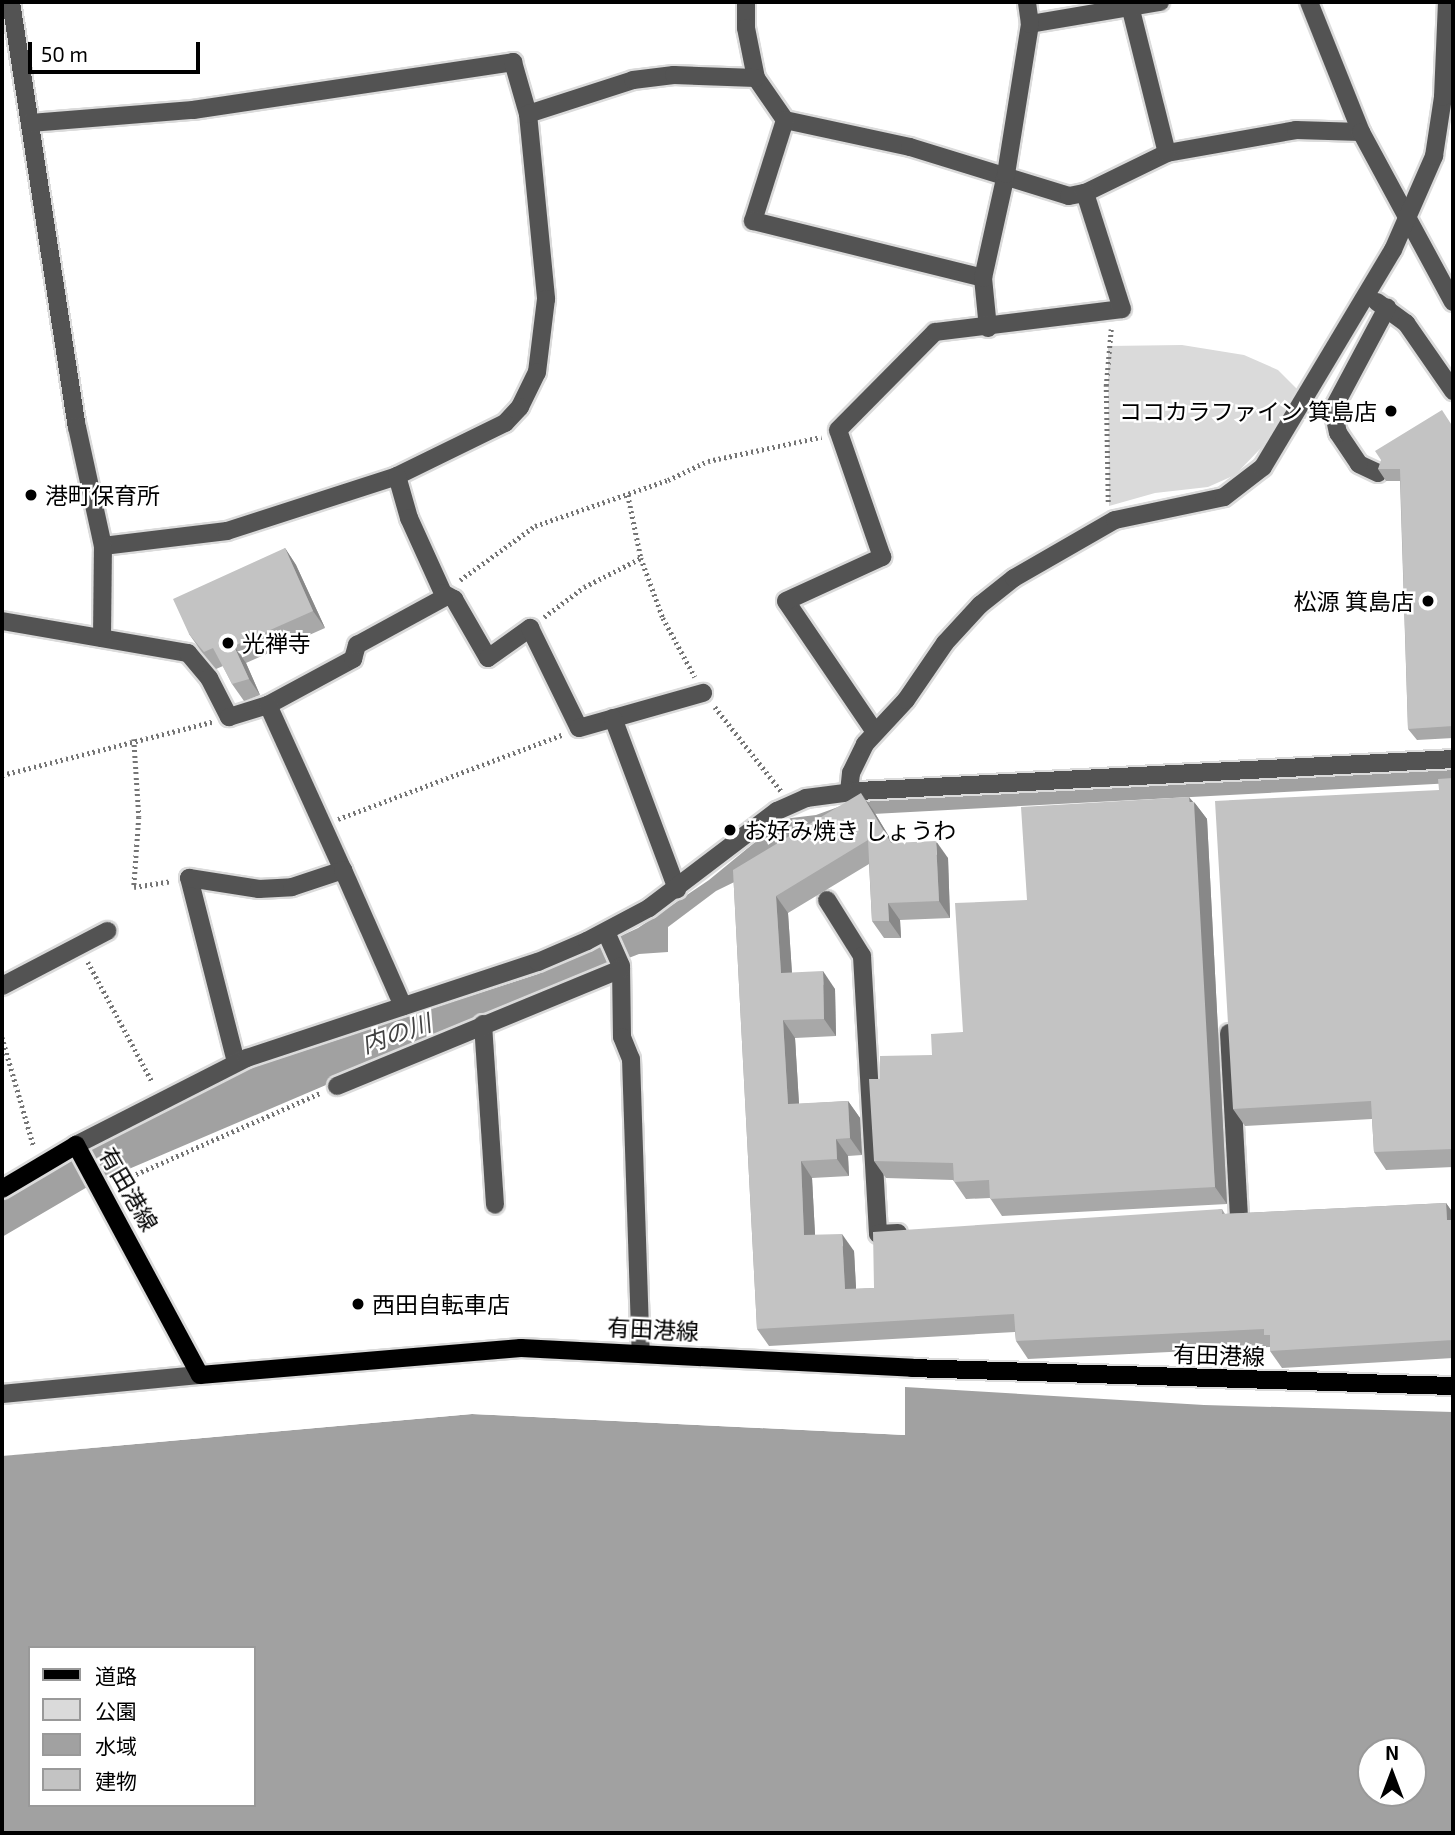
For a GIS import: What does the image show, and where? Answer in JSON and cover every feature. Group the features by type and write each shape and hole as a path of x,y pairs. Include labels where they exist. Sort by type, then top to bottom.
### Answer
{"main road":[{"name":"有田港線","path":"2,1189 39,1166 78,1150 103,1187 200,1375 467,1349 641,1353 912,1368 1453,1386"}],"street":[{"path":"10,2 77,427 103,546 102,638"},
{"path":"746,2 746,28 756,78 785,120 1006,174 1069,196 1085,193 1167,153 1296,130 1361,132"},
{"path":"988,328 983,278 1006,174 1030,24 1027,2"},
{"path":"1030,24 1130,10 1160,2"},
{"path":"1309,2 1361,132 1453,302"},
{"path":"849,792 853,765 875,732 906,700 951,635 980,605 1014,578 1115,520 1151,509 1214,500 1248,482 1289,428 1406,218 1439,135 1447,2"},
{"path":"1130,10 1167,153"},
{"path":"30,123 192,110 513,62 528,114 546,299 537,372 520,407 505,423 397,476 227,531 103,546"},
{"path":"528,114 633,80 674,75 756,78"},
{"path":"785,120 753,221 983,278"},
{"path":"875,732 786,601 882,557 838,430 935,332 988,328 1122,309 1085,193"},
{"path":"1365,295 1387,307 1406,323 1453,391"},
{"path":"1378,473 1359,464 1338,433 1333,409 1387,307"},
{"path":"397,476 420,551 444,595 454,599 488,658 530,628 579,728 703,693"},
{"path":"2,621 188,653 209,678 229,718 268,705 353,659 357,645 444,595"},
{"path":"268,705 344,870 402,1006"},
{"path":"612,718 677,889"},
{"path":"78,1150 162,1099 236,1062 538,962 607,934 677,889 790,804 849,792 1453,759"},
{"path":"236,1062 189,878 259,889 292,887 344,870"},
{"path":"827,900 862,956 878,1234 919,1232"},
{"path":"2,986 107,931"},
{"path":"607,934 621,967 622,1037 631,1059 641,1353"},
{"path":"337,1086 621,967"},
{"path":"1228,1019 1239,1215"},
{"path":"483,1024 495,1205"},
{"path":"2,1394 200,1375"}],"path":[{"path":"1112,311 1106,386 1106,479 1115,520"},
{"path":"444,595 535,526 628,495 708,461 779,449 838,430"},
{"path":"628,495 641,558 663,618 703,693 790,804"},
{"path":"530,628 583,587 641,558"},
{"path":"2,775 134,739 229,718"},
{"path":"323,825 579,728"},
{"path":"134,739 139,817 134,887 189,878"},
{"path":"80,945 109,1008 162,1099"},
{"path":"2,1037 39,1166"},
{"path":"103,1187 337,1086"}],"green space":[{"path":"1182,345 1244,355 1278,370 1299,391 1261,448 1235,475 1208,487 1155,493 1109,506 1108,346"}],"water":[{"name":"内の川","path":"1453,765 1453,783 873,814 716,891 668,927 668,952 639,954 572,980 89,1186 2,1237 2,1200 179,1100 247,1068 538,974 638,928 709,880 783,819 816,815 863,798"},
{"path":"905,1387 1204,1405 1453,1412 1453,1833 2,1833 2,1456 472,1414 905,1435"}],"pier":[{"path":"902,1387 905,1435 472,1414 2,1456 472,1411 902,1431"}],"building":[{"path":"1442,410 1453,427 1453,726 1408,729 1400,469 1378,469 1381,460 1375,451"},
{"path":"285,548 313,611 234,646 249,679 232,684 213,648 204,652 189,634 173,599"},
{"path":"1453,778 1453,1149 1374,1152 1371,1101 1233,1109 1215,801 1439,790 1438,779"},
{"path":"861,793 891,843 936,841 939,901 888,903 889,921 872,921 868,840 776,896 781,973 823,971 824,1019 783,1020 788,1104 848,1101 850,1138 836,1139 837,1159 801,1161 804,1235 842,1234 845,1289 874,1288 873,1232 1222,1209 1222,1214 1446,1203 1447,1220 1453,1220 1453,1340 1270,1351 1270,1335 1264,1335 1264,1329 1016,1341 1014,1314 757,1329 733,870"},
{"path":"1189,797 1189,802 1194,802 1215,1187 990,1199 989,1180 954,1182 953,1163 874,1161 869,1079 880,1079 880,1056 932,1055 931,1034 963,1032 955,903 1027,900 1021,807"}],"place":[{"name":"ココカラファイン 箕島店","path":"1391,411"},
{"name":"港町保育所","path":"31,495"},
{"name":"松源 箕島店","path":"1428,601"},
{"name":"光禅寺","path":"228,643"},
{"name":"お好み焼き しょうわ","path":"730,830"},
{"name":"西田自転車店","path":"358,1304"}]}
